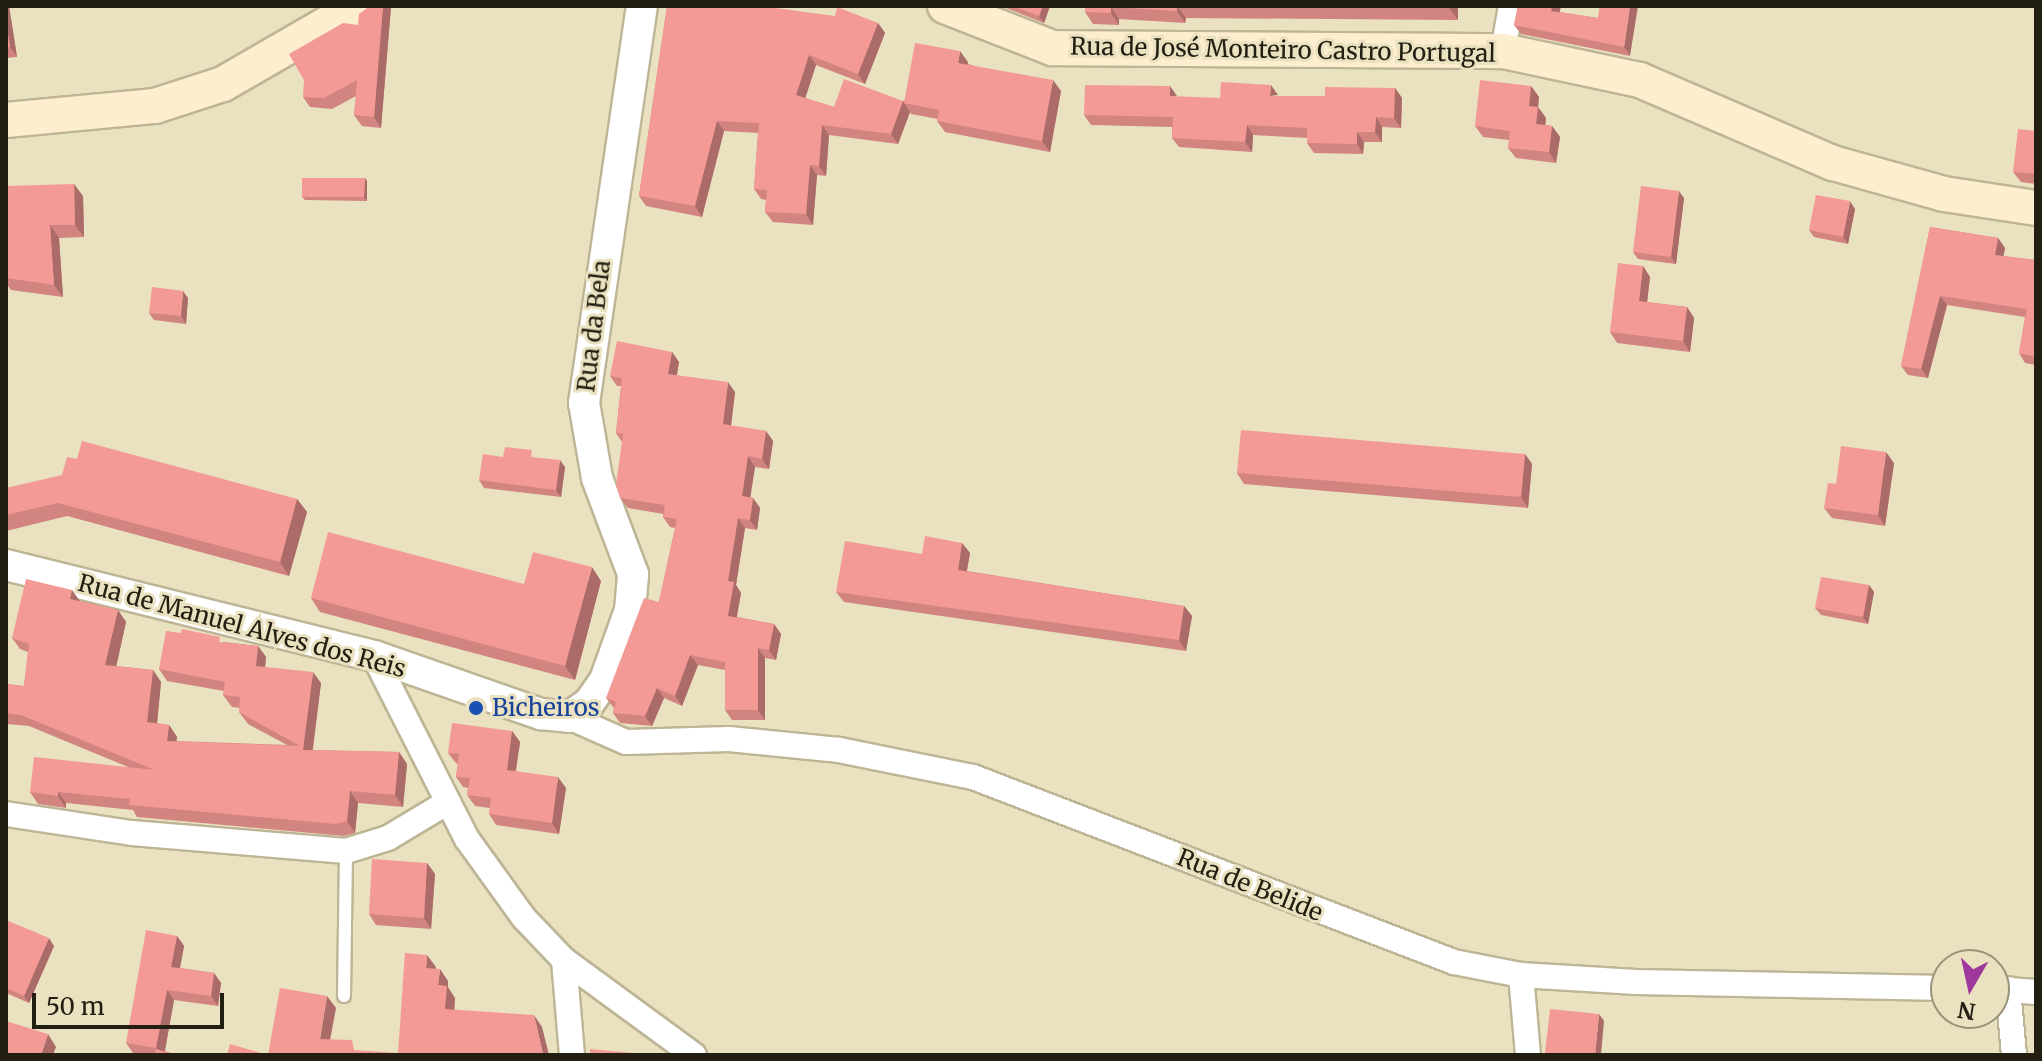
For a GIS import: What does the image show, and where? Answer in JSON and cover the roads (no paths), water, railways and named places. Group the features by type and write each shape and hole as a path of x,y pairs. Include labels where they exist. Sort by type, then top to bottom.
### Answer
{"main road":[{"path":"6,120 108,114 182,98 223,84 281,54 358,6"},
{"name":"Rua de José Monteiro Castro Portugal","path":"945,6 1052,48 1503,51 1640,80 1833,163 1944,194 2036,208"}],"street":[{"name":"Rua da Bela","path":"569,717 589,703 605,680 630,610 633,574 597,478 584,403 642,6"},
{"path":"1503,51 1511,6"},
{"name":"Rua de Manuel Alves dos Reis","path":"6,565 374,656 502,702 569,717"},
{"path":"374,656 448,802 524,918 564,960 694,1055"},
{"name":"Rua de Belide","path":"569,717 626,742 729,739 839,750 973,777 1354,927 1454,962 1521,975 1636,982 1930,988"},
{"path":"6,814 132,833 346,851 388,838 448,802"},
{"path":"564,960 572,1055"},
{"path":"1521,975 1528,1055"},
{"path":"2010,990 2036,992"},
{"path":"2009,1029 2014,1055"}],"lane":[{"path":"344,996 346,851"}],"place":[{"name":"Bicheiros","path":"476,708"}]}
